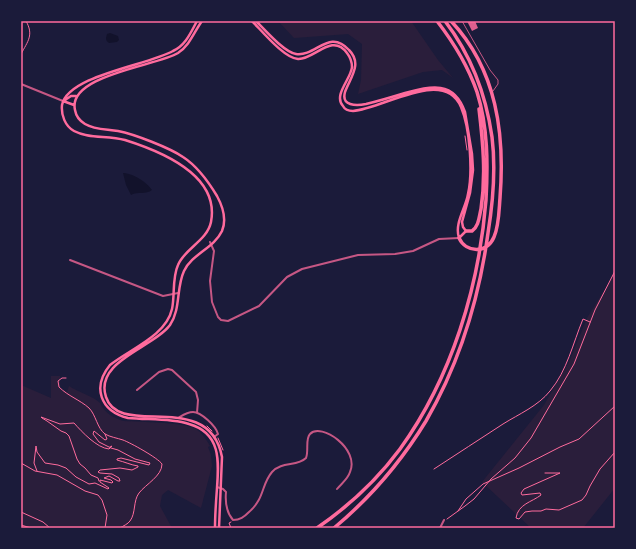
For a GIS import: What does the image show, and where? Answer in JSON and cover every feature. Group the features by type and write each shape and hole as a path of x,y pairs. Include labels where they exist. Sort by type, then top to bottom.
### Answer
{"highway":[{"path":"317,528 354,500 378,476 399,449 418,420 438,384 455,343 468,300 481,244 486,200 487,160 484,126 477,93 464,62 437,21"},
{"path":"334,528 362,502 386,476 410,445 434,406 449,375 465,332 476,294 485,253 492,206 494,172 490,122 475,73 460,42 445,21"},
{"path":"451,21 479,62 488,81 498,116 502,149 499,209 494,239 485,248 476,250 464,246 458,238"},
{"path":"466,231 473,231 478,225 483,186 484,154 477,93"}],"main road":[{"path":"197,21 186,41 173,52 121,68 79,85 69,92 63,101 62,110 63,117 74,131 85,135 125,140 169,158 188,169 209,197 212,213 209,228 183,256 177,265 174,294 168,320 156,334 110,364 104,372 100,384 100,395 108,409 119,416 186,423 198,428 213,438 220,448 222,457 219,528"},
{"path":"202,21 189,44 175,55 122,71 91,84 81,90 76,96 74,105 77,117 85,124 95,128 122,132 167,149 183,157 200,172 218,198 224,215 223,229 214,242 186,268 178,293 176,312 170,324 159,336 116,364 108,374 104,385 108,403 120,412 134,415 190,420 199,423 210,431 218,455 215,528"},
{"path":"252,21 280,49 296,59 305,58 328,46 340,47 345,50 351,60 352,68 342,89 340,98 341,104 348,110 354,111 367,108 428,89 443,91 459,102 463,113 471,167 468,194 458,226 458,238"},
{"path":"256,21 286,48 295,54 305,54 321,45 331,42 341,43 345,46 352,53 355,63 354,73 345,94 345,100 348,104 358,106 428,87 446,90 457,97 465,112 473,164 470,193 462,222 463,228 466,231 458,238"},
{"path":"63,101 71,96 76,96"},
{"path":"63,101 74,105"}],"street":[{"path":"21,84 63,101"},
{"path":"210,242 214,250 210,281 212,302 218,317 225,322 259,306 287,277 302,269 358,255 395,254 413,251 439,239 458,238"},
{"path":"70,260 163,296 178,293"},
{"path":"137,390 159,372 168,369 172,370 196,392 198,400 197,413"},
{"path":"178,418 188,413 197,413 208,420 216,429 218,434 213,438"},
{"path":"217,487 226,492 226,507 233,520 240,519 254,508 260,499 269,476 276,468 302,461 306,458 308,436 312,432 320,431 334,437 351,455 351,471 337,489"},
{"path":"440,528 444,520"}],"lane":[{"path":"462,21 490,70 498,80 498,85 493,91"}],"path":[{"path":"21,54 30,35 26,21"},
{"path":"465,132 467,153"},
{"path":"444,520 458,512 474,499 486,483 515,458 535,432 574,364 590,323 615,271"},
{"path":"434,469 540,402 554,385 566,365 583,319 590,323"},
{"path":"66,378 62,378 58,381 58,388 90,409 107,439 105,440 94,431 93,434 99,442 135,459 150,463 149,465 146,465 117,458 117,460 126,461 131,465 138,467 132,470 120,468 100,470 98,472 112,474 119,478 120,481 109,476 104,478 112,480 112,483 107,483 100,480 100,482"},
{"path":"458,512 466,499 479,487 560,447 580,439 615,406"},
{"path":"38,471 34,463 36,446 37,452 45,463 66,468 76,477 89,484 95,483 104,488 109,488 100,482 98,478 91,475 80,464 69,436 42,417 60,424 74,423 98,445 104,449 110,448"},
{"path":"105,434 134,446 155,458 162,464 160,473 143,487 136,497 129,522 120,528"},
{"path":"546,473 560,473 524,489 521,493 522,495 540,493 541,495 522,507 516,518 519,519 525,512 541,511 546,509 559,510 582,500 600,469 615,452"},
{"path":"21,463 38,471 57,475 85,491 98,495 102,500 107,515 107,523 105,528"},
{"path":"21,512 43,522 50,528"},
{"path":"231,528 229,523 233,520"},
{"path":"21,526 31,528"}],"shaded area":[{"path":"278,21 411,21 438,60 453,78 442,70 423,72 358,94 361,80 362,44 348,34 294,38"},
{"path":"110,33 118,36 119,40 117,42 109,43 107,41 107,34"},
{"path":"123,173 139,178 152,190 131,195 126,185"},
{"path":"615,273 615,488 583,528 531,528 482,482 544,405 569,362 587,318"},
{"path":"51,376 60,376 60,388 67,392 69,386 93,398 100,403 107,413 118,419 124,421 182,425 196,429 204,436 210,446 208,447 211,455 212,466 201,508 168,490 162,495 160,506 172,528 21,528 21,385 51,398"}],"building":[{"path":"467,21 475,21 478,28 472,31"}]}
